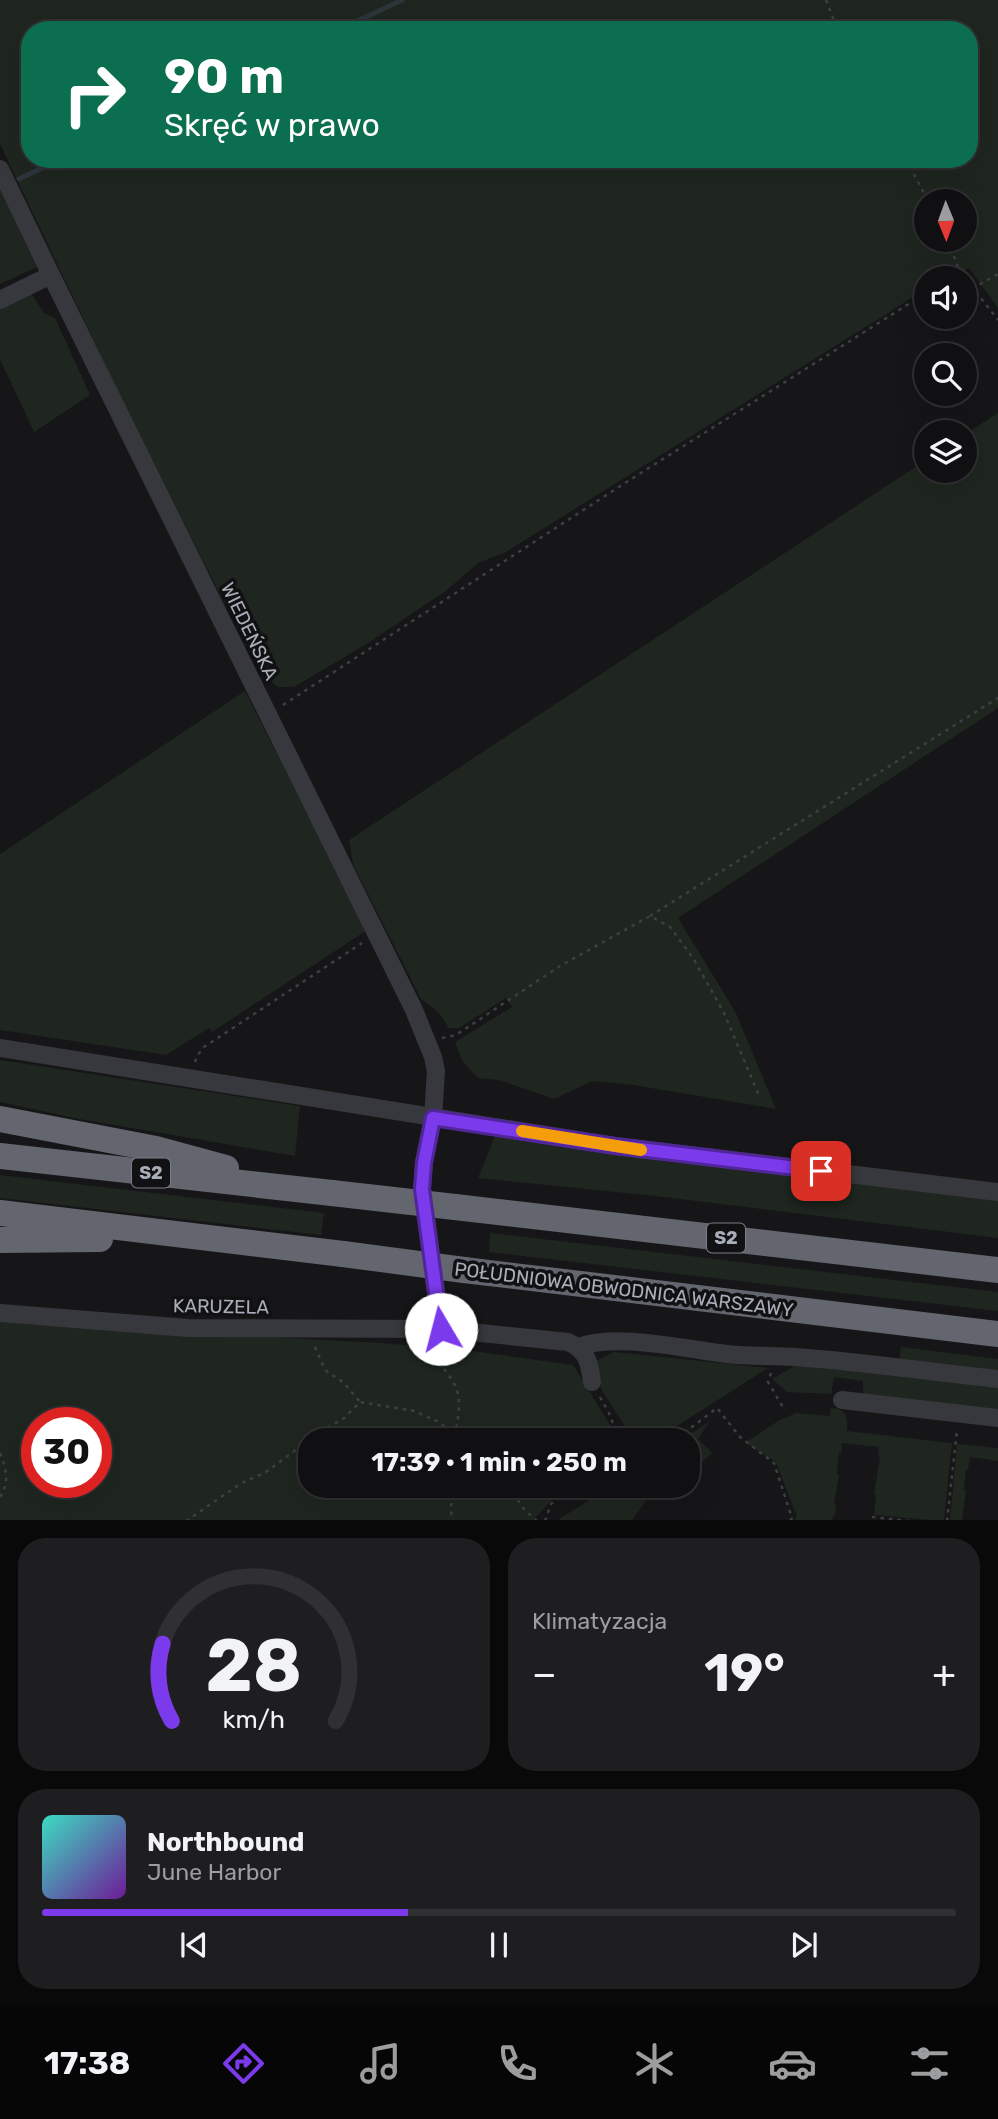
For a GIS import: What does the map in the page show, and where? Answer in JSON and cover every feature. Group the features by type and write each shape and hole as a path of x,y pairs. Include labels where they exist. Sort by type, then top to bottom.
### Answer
{"highway":[{"path":"0,1119 156,1149 302,1189"},
{"name":"S2","path":"0,1156 998,1270"},
{"name":"POŁUDNIOWA OBWODNICA WARSZAWY","path":"0,1213 998,1334"},
{"path":"0,1240 215,1237"}],"street":[{"name":"WIEDEŃSKA","path":"0,169 377,934 426,1039 436,1070 433,1118 422,1189 436,1329"},
{"path":"0,300 51,275"},
{"path":"0,1048 667,1153 998,1192"},
{"name":"KARUZELA","path":"0,1313 188,1328 436,1329 568,1342 579,1347"},
{"path":"592,1382 586,1355 579,1347 590,1343 619,1342 739,1355 792,1356 998,1379"},
{"path":"842,1400 998,1418"}],"path":[{"path":"826,0 834,21"},
{"path":"911,168 922,189"},
{"path":"977,286 998,274"},
{"path":"977,295 998,320"},
{"path":"268,715 625,483 914,301"},
{"path":"426,1039 456,1035 561,966 650,916 998,698"},
{"path":"650,916 670,928 693,958 724,1013 760,1098"},
{"path":"193,1077 197,1056 204,1047 377,934"},
{"path":"308,1328 325,1370 344,1383 360,1402 414,1411 439,1422 445,1428"},
{"path":"436,1329 433,1349 457,1391 459,1404 456,1428"},
{"path":"784,1409 768,1382 771,1370 792,1356"},
{"path":"592,1382 614,1428"},
{"path":"188,1520 240,1485 266,1472 343,1419 360,1402"},
{"path":"691,1428 717,1408 740,1437 774,1463 791,1520"},
{"path":"947,1520 954,1443"},
{"path":"0,1453 7,1480 6,1489 0,1497"},
{"path":"452,1498 453,1520"},
{"path":"516,1498 536,1520"},
{"path":"545,1520 551,1504 559,1498"},
{"path":"872,1517 900,1520"}],"shaded area":[{"path":"0,0 998,0 998,308 977,279 977,266 914,266 914,297 506,552 478,563 447,590 368,643 294,687 278,687 261,674 147,452 0,144"},
{"path":"0,190 37,267 0,284"},
{"path":"31,293 44,313 55,318 90,395 34,432 0,359 0,308"},
{"path":"998,413 998,708 678,918 736,1013 776,1109 633,1085 592,1081 554,1099 499,1080 478,1078 463,1062 455,1042 512,1007 506,998 459,1028 448,1028 437,1012 421,999 353,864 349,840 914,468 914,483 977,483 977,427"},
{"path":"245,691 367,930 212,1032 209,1028 166,1055 0,1030 0,854"},
{"path":"0,1060 300,1106 295,1156 79,1119 0,1102"},
{"path":"495,1136 661,1161 998,1199 998,1238 655,1196 478,1178"},
{"path":"0,1175 324,1213 321,1235 0,1198"},
{"path":"490,1233 998,1292 998,1311 489,1252"},
{"path":"0,1321 381,1343 473,1351 573,1365 612,1428 298,1428 298,1498 554,1498 533,1520 0,1520"},
{"path":"901,1347 998,1359 998,1375 899,1363"},
{"path":"614,1352 768,1368 674,1428 626,1428 601,1389 596,1361"},
{"path":"798,1364 998,1385 998,1411 865,1396 863,1381 834,1377 831,1394 787,1392 772,1379"},
{"path":"831,1408 844,1412 847,1431 952,1443 944,1520 874,1515 879,1447 842,1443 835,1516 832,1520 794,1520 797,1517 776,1462 749,1445 748,1441 778,1421 796,1413 830,1416"},
{"path":"709,1422 700,1436 700,1428"},
{"path":"700,1441 712,1453 700,1464"},
{"path":"957,1444 998,1448 998,1461 970,1457 966,1470 962,1520 950,1520"},
{"path":"592,1498 648,1498 632,1520 558,1520"}],"waterway":[{"path":"357,21 402,0"},
{"path":"19,179 42,168"}],"slow traffic":[{"path":"522,1131 641,1150"}],"route":[{"path":"441,1329 422,1189 433,1118 615,1146 821,1171"}]}
